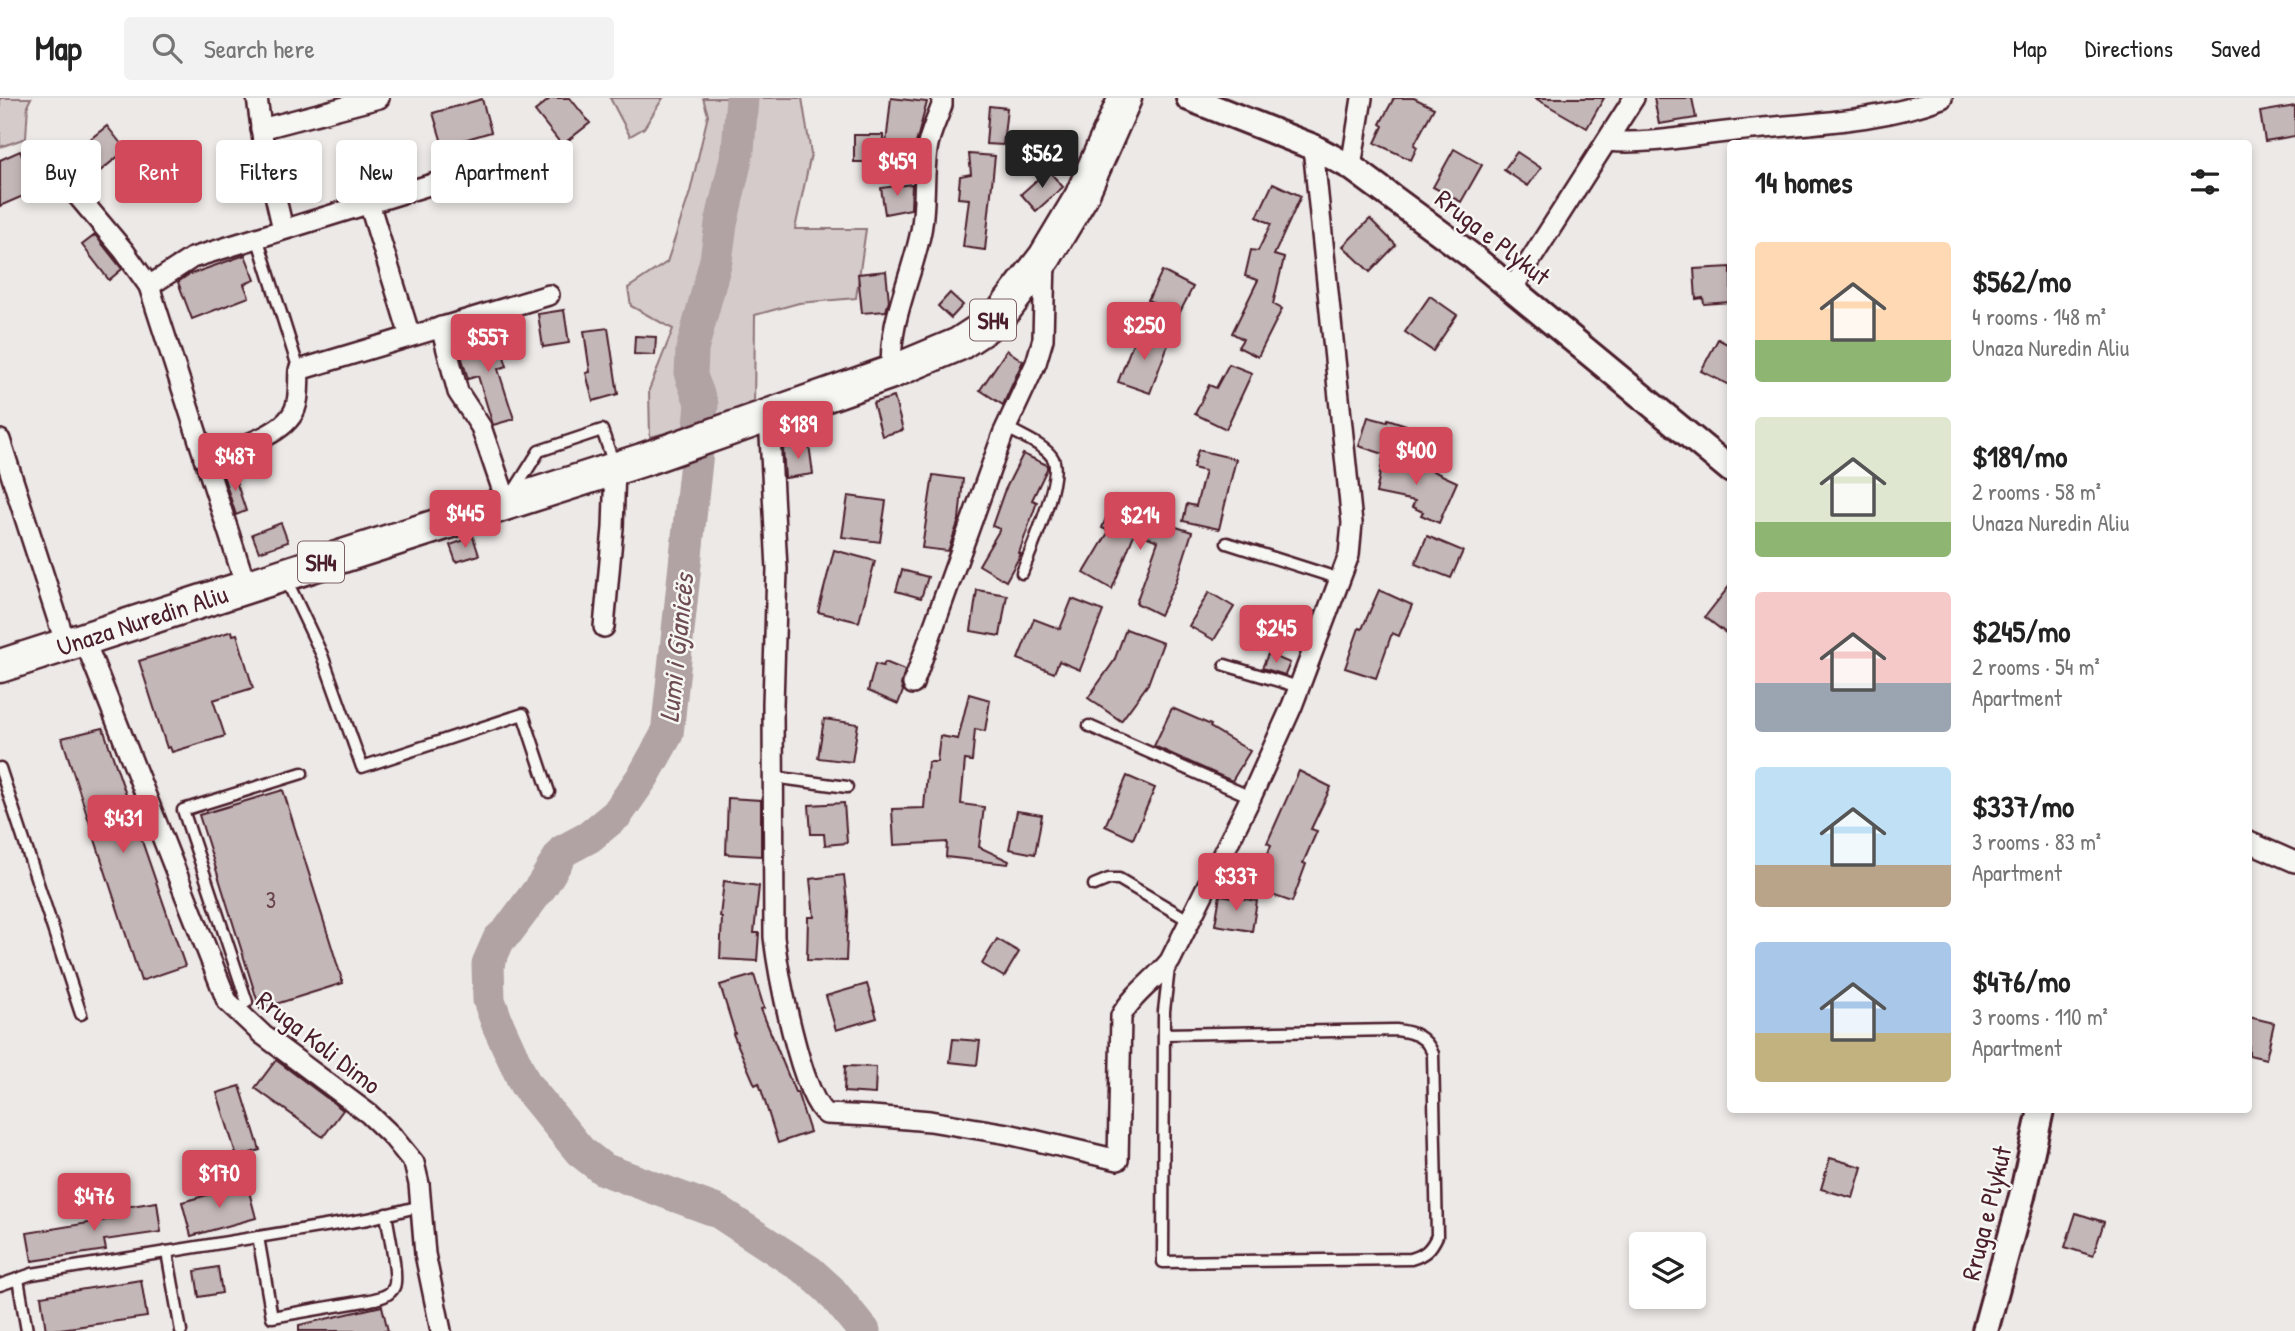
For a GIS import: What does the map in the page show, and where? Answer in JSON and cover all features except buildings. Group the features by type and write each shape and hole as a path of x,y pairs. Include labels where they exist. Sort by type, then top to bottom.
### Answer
{"main road":[{"name":"Unaza Nuredin Aliu","path":"0,666 629,464 762,419 959,344 1002,313 1045,257 1080,197 1125,98"}],"street":[{"path":"257,98 261,129 283,229"},
{"path":"261,129 379,98"},
{"path":"891,372 892,337 914,265 922,227 927,149 942,98"},
{"name":"Rruga e Plykut","path":"1189,98 1313,147 1351,167 1512,289 1727,467"},
{"path":"1351,167 1362,98"},
{"path":"1512,289 1633,98"},
{"path":"1606,141 1653,140 1844,120 1917,107 1942,98"},
{"path":"762,419 777,569 773,776 777,964 805,1077 813,1098 820,1110 826,1114 930,1121 1008,1134 1118,1160 1121,1016 1126,1006 1170,961 1190,921 1251,797 1299,687 1349,555 1353,523 1313,147"},
{"path":"84,203 149,286 246,586"},
{"path":"149,286 192,258 369,203 410,336"},
{"path":"913,684 1006,427 1036,363 1043,340 1045,257"},
{"path":"204,459 259,439 289,420 296,408 299,370 549,295"},
{"path":"441,327 458,392 481,427 506,503"},
{"name":"Rruga Koli Dimo","path":"0,440 5,470 227,1001 263,1035 356,1103 392,1136 414,1163 419,1184 425,1254 441,1331"},
{"path":"604,627 613,528 629,464"},
{"path":"2252,843 2295,862"},
{"name":"Rruga e Plykut","path":"1985,1331 2022,1196 2039,1113"}],"lane":[{"path":"257,237 299,370"},
{"path":"1006,427 1047,451 1055,460 1056,469 1052,492 1022,573"},
{"path":"1227,543 1340,579"},
{"path":"284,574 321,655 362,767 523,714 549,792"},
{"path":"1225,665 1299,687"},
{"path":"1089,726 1251,797"},
{"path":"0,768 81,1014"},
{"name":"Rruga Koli Dimo","path":"247,1002 183,810 302,773"},
{"path":"773,776 848,787"},
{"path":"1094,885 1110,879 1119,879 1190,921"},
{"path":"195,923 218,915"},
{"path":"1164,1034 1396,1030 1410,1031 1421,1037 1430,1045 1433,1054 1437,1236 1432,1248 1422,1256 1411,1259 1163,1262 1164,1034 1165,990 1170,961"},
{"path":"0,1284 32,1274 368,1219 421,1206"},
{"path":"258,1237 272,1317 370,1300 386,1296 394,1287 396,1276 386,1214"},
{"path":"167,1252 181,1331"},
{"path":"18,1279 27,1331"}],"shaded area":[{"path":"0,98 31,98 28,104 26,138 0,147"},
{"path":"610,98 663,98 644,128 630,136"},
{"path":"703,98 802,98 811,154 795,229 866,229 856,298 799,303 755,315 754,410 650,437 649,390 673,329 631,306 628,288 667,262 690,192 708,115"}],"waterway":[{"name":"Lumi i Gjanicës","path":"742,98 738,150 721,224 716,260 692,350 691,376 702,405 667,734 644,775 617,814 589,837 563,851 543,884 499,939 488,964 489,1000 525,1084 580,1151 603,1169 717,1211 809,1271 830,1290 864,1331"}]}
